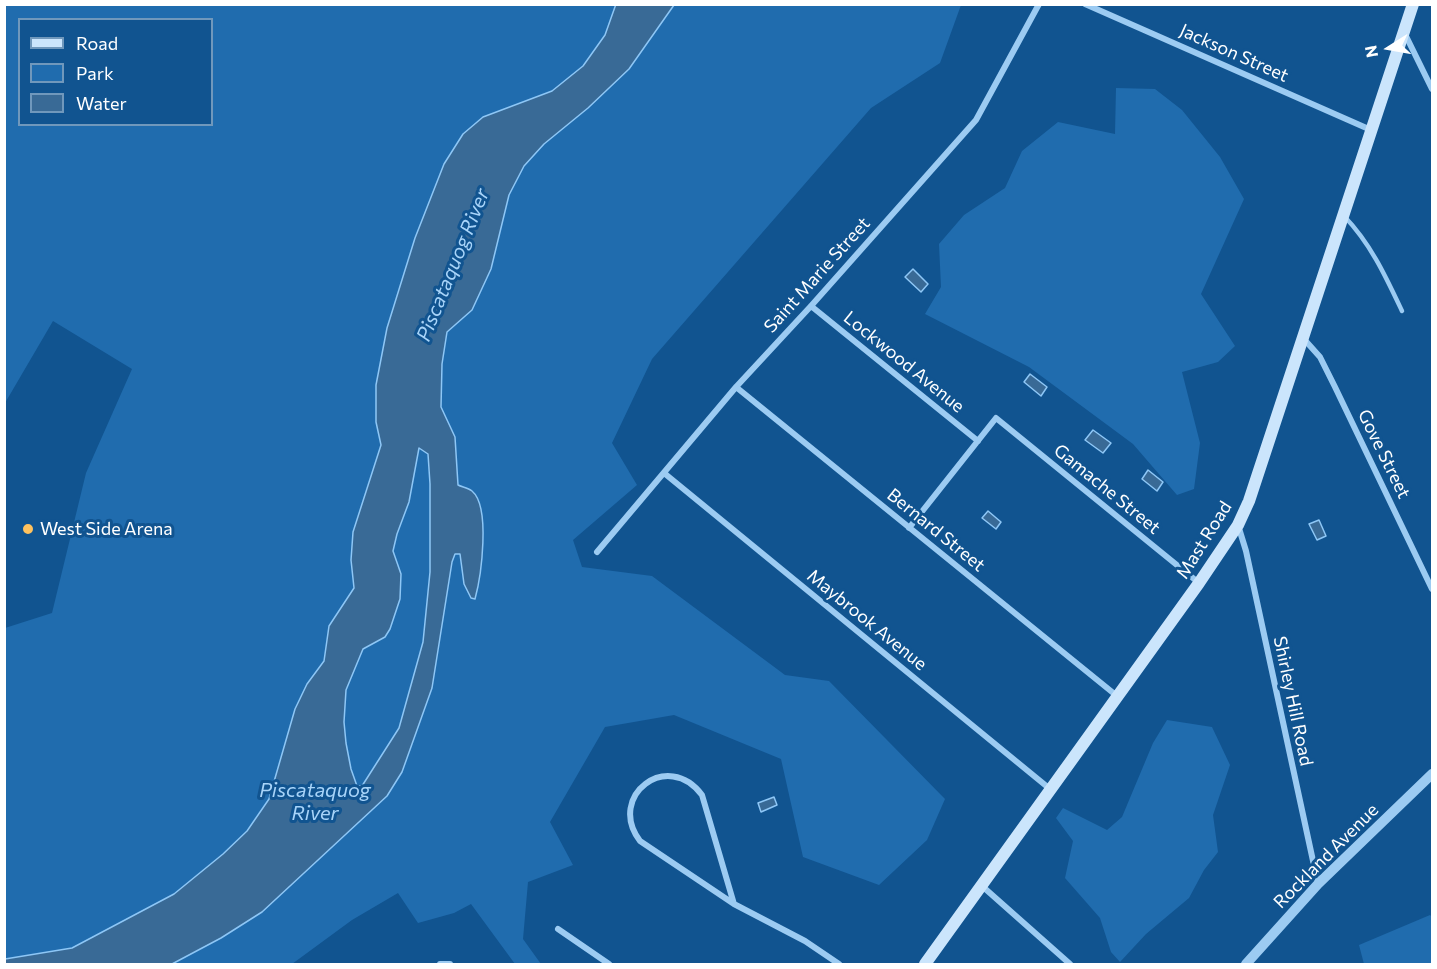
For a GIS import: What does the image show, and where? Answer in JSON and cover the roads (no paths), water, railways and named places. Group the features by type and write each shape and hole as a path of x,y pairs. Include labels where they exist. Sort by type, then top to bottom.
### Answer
{"main road":[{"name":"Mast Road","path":"925,964 1199,583 1238,525 1249,501 1413,4"}],"street":[{"name":"Saint Marie Street","path":"597,552 736,387 976,120 1039,4"},
{"name":"Jackson Street","path":"1085,4 1371,130"},
{"path":"1404,31 1432,89"},
{"name":"Lockwood Avenue","path":"811,306 978,441"},
{"name":"Gove Street","path":"1302,337 1320,357 1432,589"},
{"name":"Bernard Street","path":"736,387 1117,697"},
{"name":"Gamache Street","path":"978,441 996,418 1199,583"},
{"path":"909,528 978,441"},
{"name":"Maybrook Avenue","path":"664,473 1050,790"},
{"name":"Shirley Hill Road","path":"1238,525 1246,551 1318,884"},
{"name":"Rockland Avenue","path":"1246,964 1318,884 1432,774"},
{"path":"734,904 702,795 690,782 682,778 665,776 648,781 641,786 632,801 630,819 635,835 646,846 734,904 805,941 839,964"},
{"path":"981,886 1070,964"},
{"path":"558,929 609,964"},
{"path":"440,964 450,964"}],"lane":[{"path":"1344,216 1358,230 1380,264 1402,311"}],"water":[{"name":"Piscataquog River","path":"616,4 674,5 629,69 588,108 544,144 524,166 509,195 491,269 472,310 447,332 442,364 441,407 455,437 458,485 472,491 478,499 483,526 480,575 475,599 471,598 464,584 460,554 455,554 432,688 402,772 387,796 262,912 221,938 172,964 5,964 5,959 72,948 174,894 247,831 269,799 295,709 307,684 324,661 329,626 354,588 351,560 353,532 381,445 376,422 376,385 387,328 415,238 444,164 463,134 483,117 552,91 583,66 605,35","holes":["419,448 428,454 430,572 423,642 399,728 362,786 357,786 346,743 344,722 346,690 363,649 385,637 390,629 400,599 401,574 393,551 409,502"]},
{"path":"913,269 928,284 921,292 905,277"},
{"path":"1030,374 1047,387 1041,396 1024,382"},
{"path":"1093,430 1111,443 1103,453 1085,440"},
{"path":"1148,470 1163,482 1157,491 1142,479"},
{"path":"988,511 1001,522 996,529 982,518"},
{"path":"1319,520 1326,536 1317,540 1309,524"},
{"path":"774,797 777,805 761,812 758,803"}],"place":[{"name":"West Side Arena","path":"28,529"}]}
